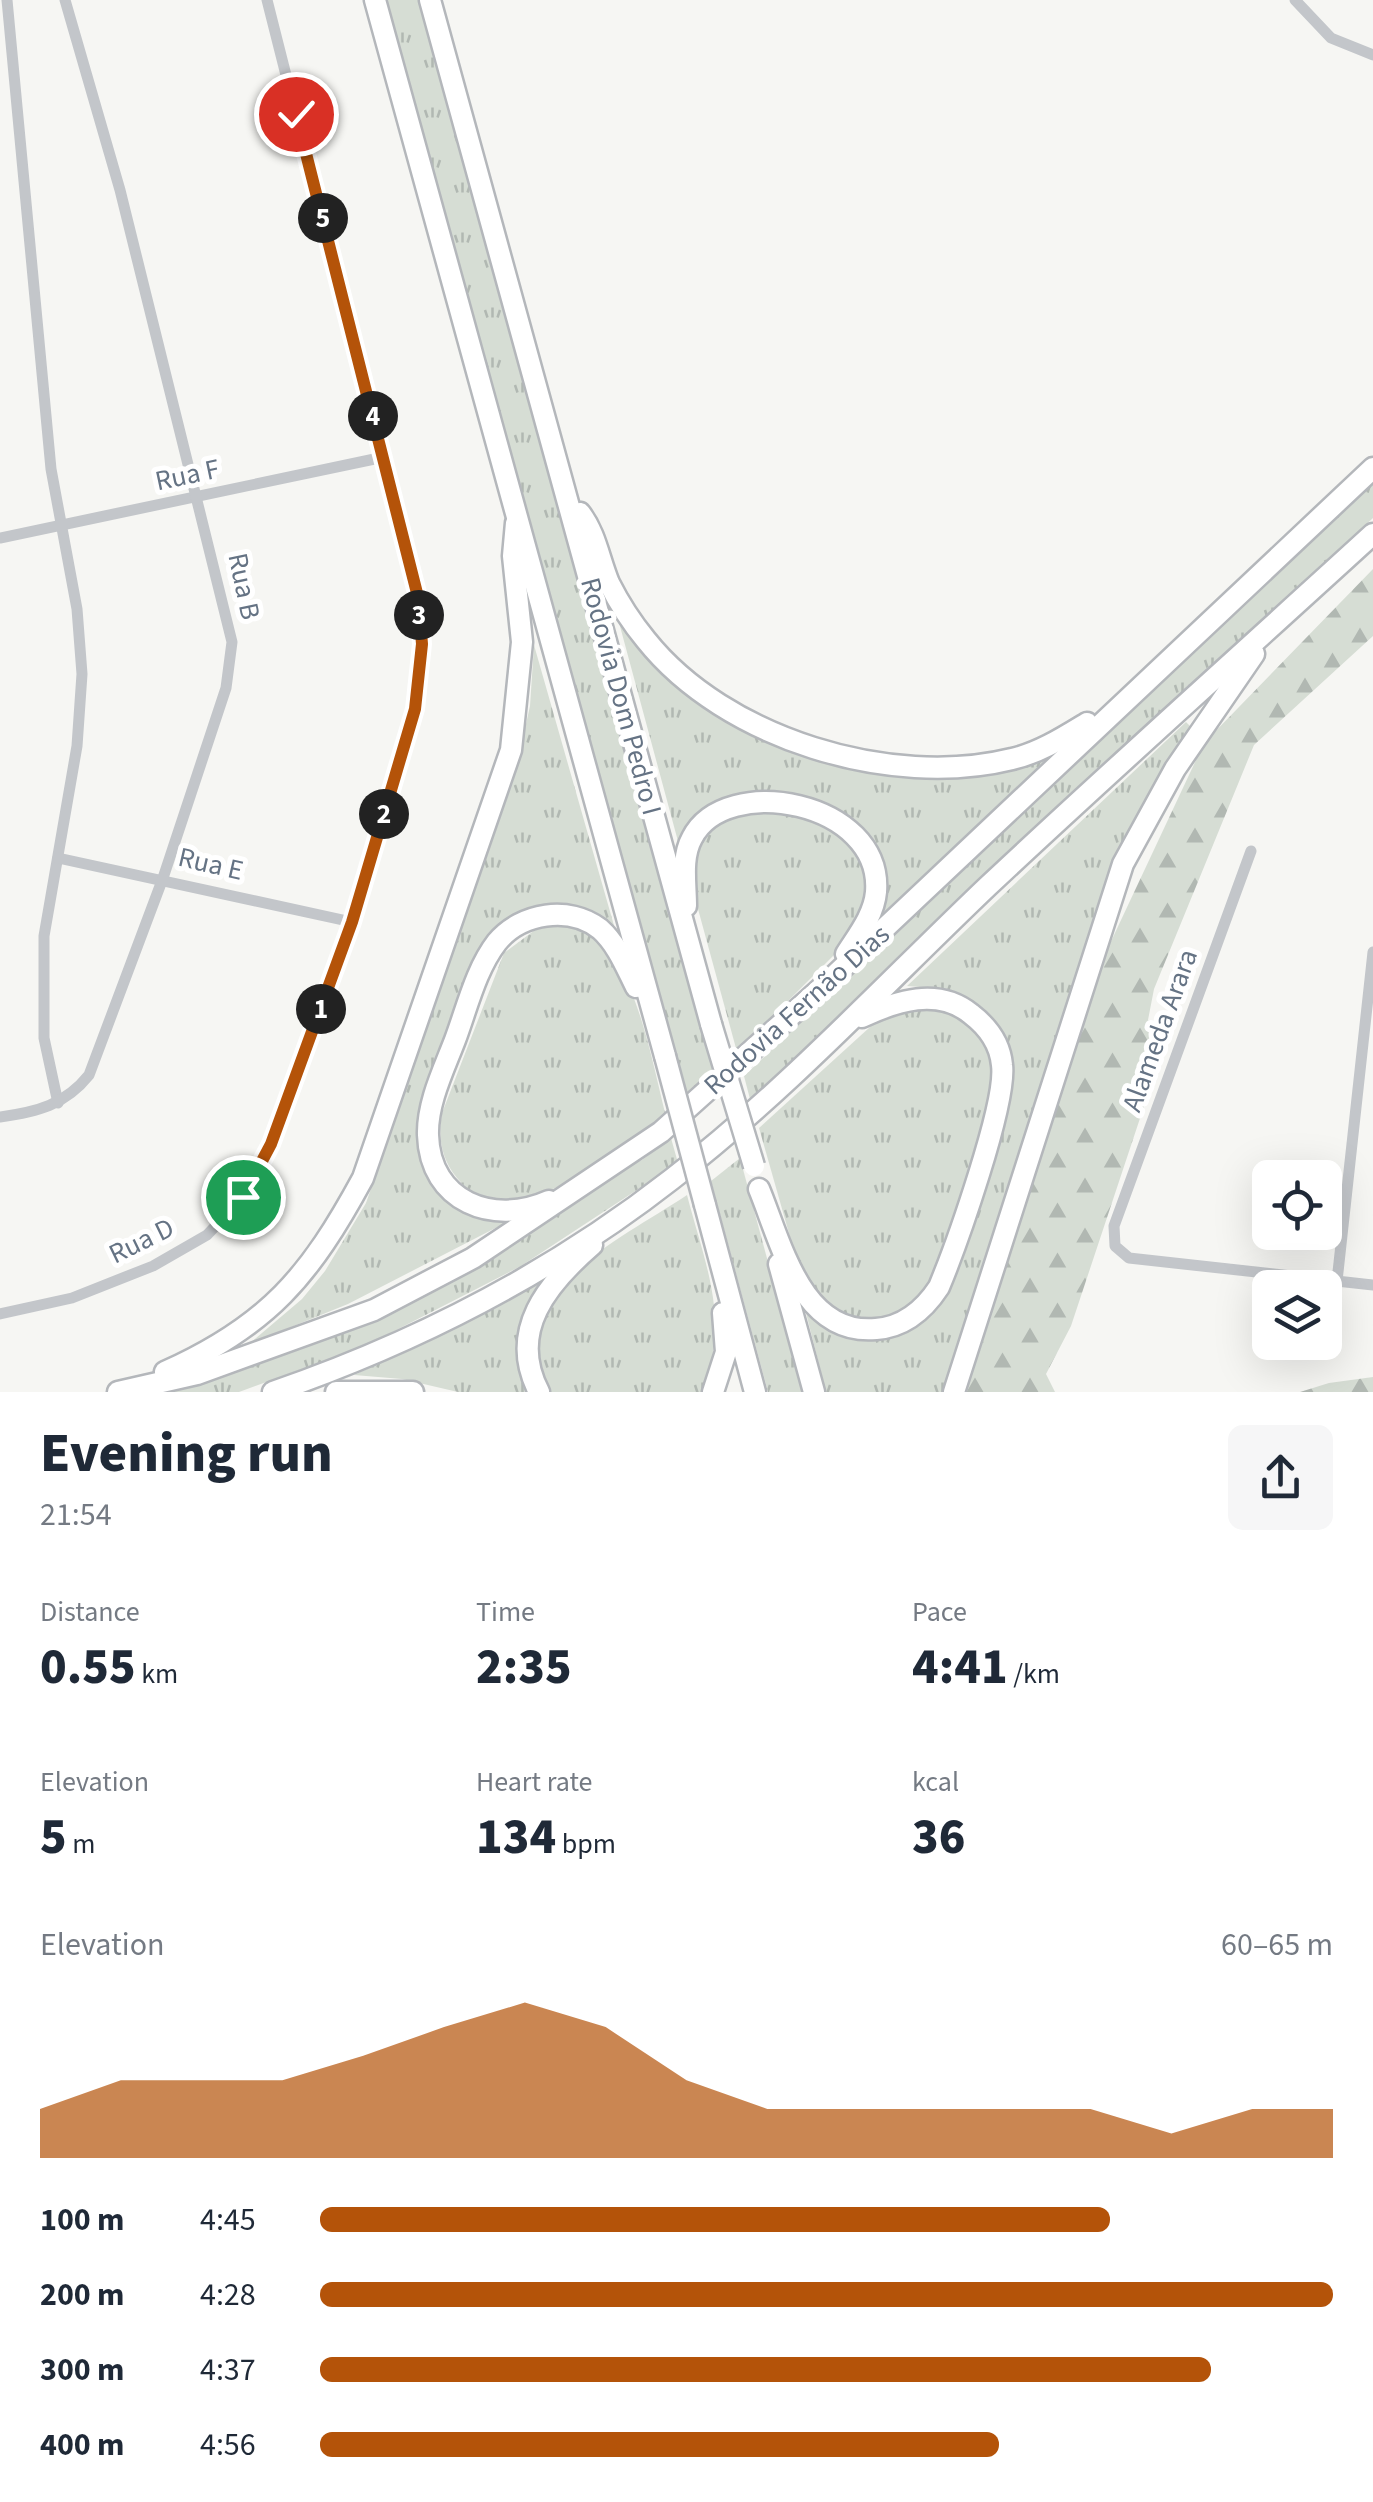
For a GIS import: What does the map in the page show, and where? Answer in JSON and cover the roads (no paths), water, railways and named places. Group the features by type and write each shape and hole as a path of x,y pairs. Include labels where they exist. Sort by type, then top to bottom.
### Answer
{"highway":[{"name":"Rodovia Dom Pedro I","path":"375,0 519,514 755,1392"},
{"name":"Rodovia Dom Pedro I","path":"430,0 814,1392"},
{"name":"Rodovia Fernão Dias","path":"120,1391 197,1374 374,1310 473,1258 661,1132 818,991 1125,698 1291,550 1373,468"},
{"path":"569,500 596,540 611,586 648,642 698,692 759,728 794,742 894,763 964,767 1015,759 1042,749 1125,698"},
{"path":"120,1391 199,1357 250,1327 276,1305 337,1227 363,1178 511,750 522,642 513,556 519,514"},
{"name":"Rodovia Fernão Dias","path":"273,1392 433,1327 638,1205 770,1096 998,878 1373,534"},
{"path":"954,1392 1123,864 1175,769 1278,621"},
{"path":"686,933 686,855 703,823 718,812 759,804 823,813 847,825 863,843 876,891 871,914 818,991"},
{"path":"596,1179 540,1204 508,1213 488,1212 469,1204 439,1176 431,1157 429,1117 483,965 506,932 525,920 546,915 584,920 614,945 663,1048"},
{"path":"759,1189 798,1283 821,1313 833,1321 864,1330 894,1326 927,1304 939,1287 1002,1090 998,1047 992,1034 964,1008 934,999 901,1001 846,1024"},
{"path":"539,1392 527,1344 535,1308 561,1273 638,1205"},
{"path":"712,1241 726,1340 713,1392"},
{"path":"336,1392 412,1392"}],"street":[{"path":"0,1117 58,1103 44,1038 44,936 77,746 82,674 78,609 59,526 7,0"},
{"name":"Rua B","path":"58,1103 74,1094 88,1075 163,878 226,688 232,642 120,190 65,0"},
{"name":"Rua D","path":"0,1314 72,1298 153,1266 207,1235 243,1197 271,1144 352,922 415,709 422,644 418,597 266,0"},
{"path":"1295,0 1311,22 1331,38 1373,55"},
{"name":"Rua F","path":"0,538 384,457"},
{"name":"Alameda Arara","path":"1251,851 1114,1226 1115,1246 1130,1258 1252,1272"},
{"name":"Rua E","path":"58,858 352,922"},
{"path":"1338,1270 1373,952"},
{"path":"1342,1282 1373,1285"}]}
